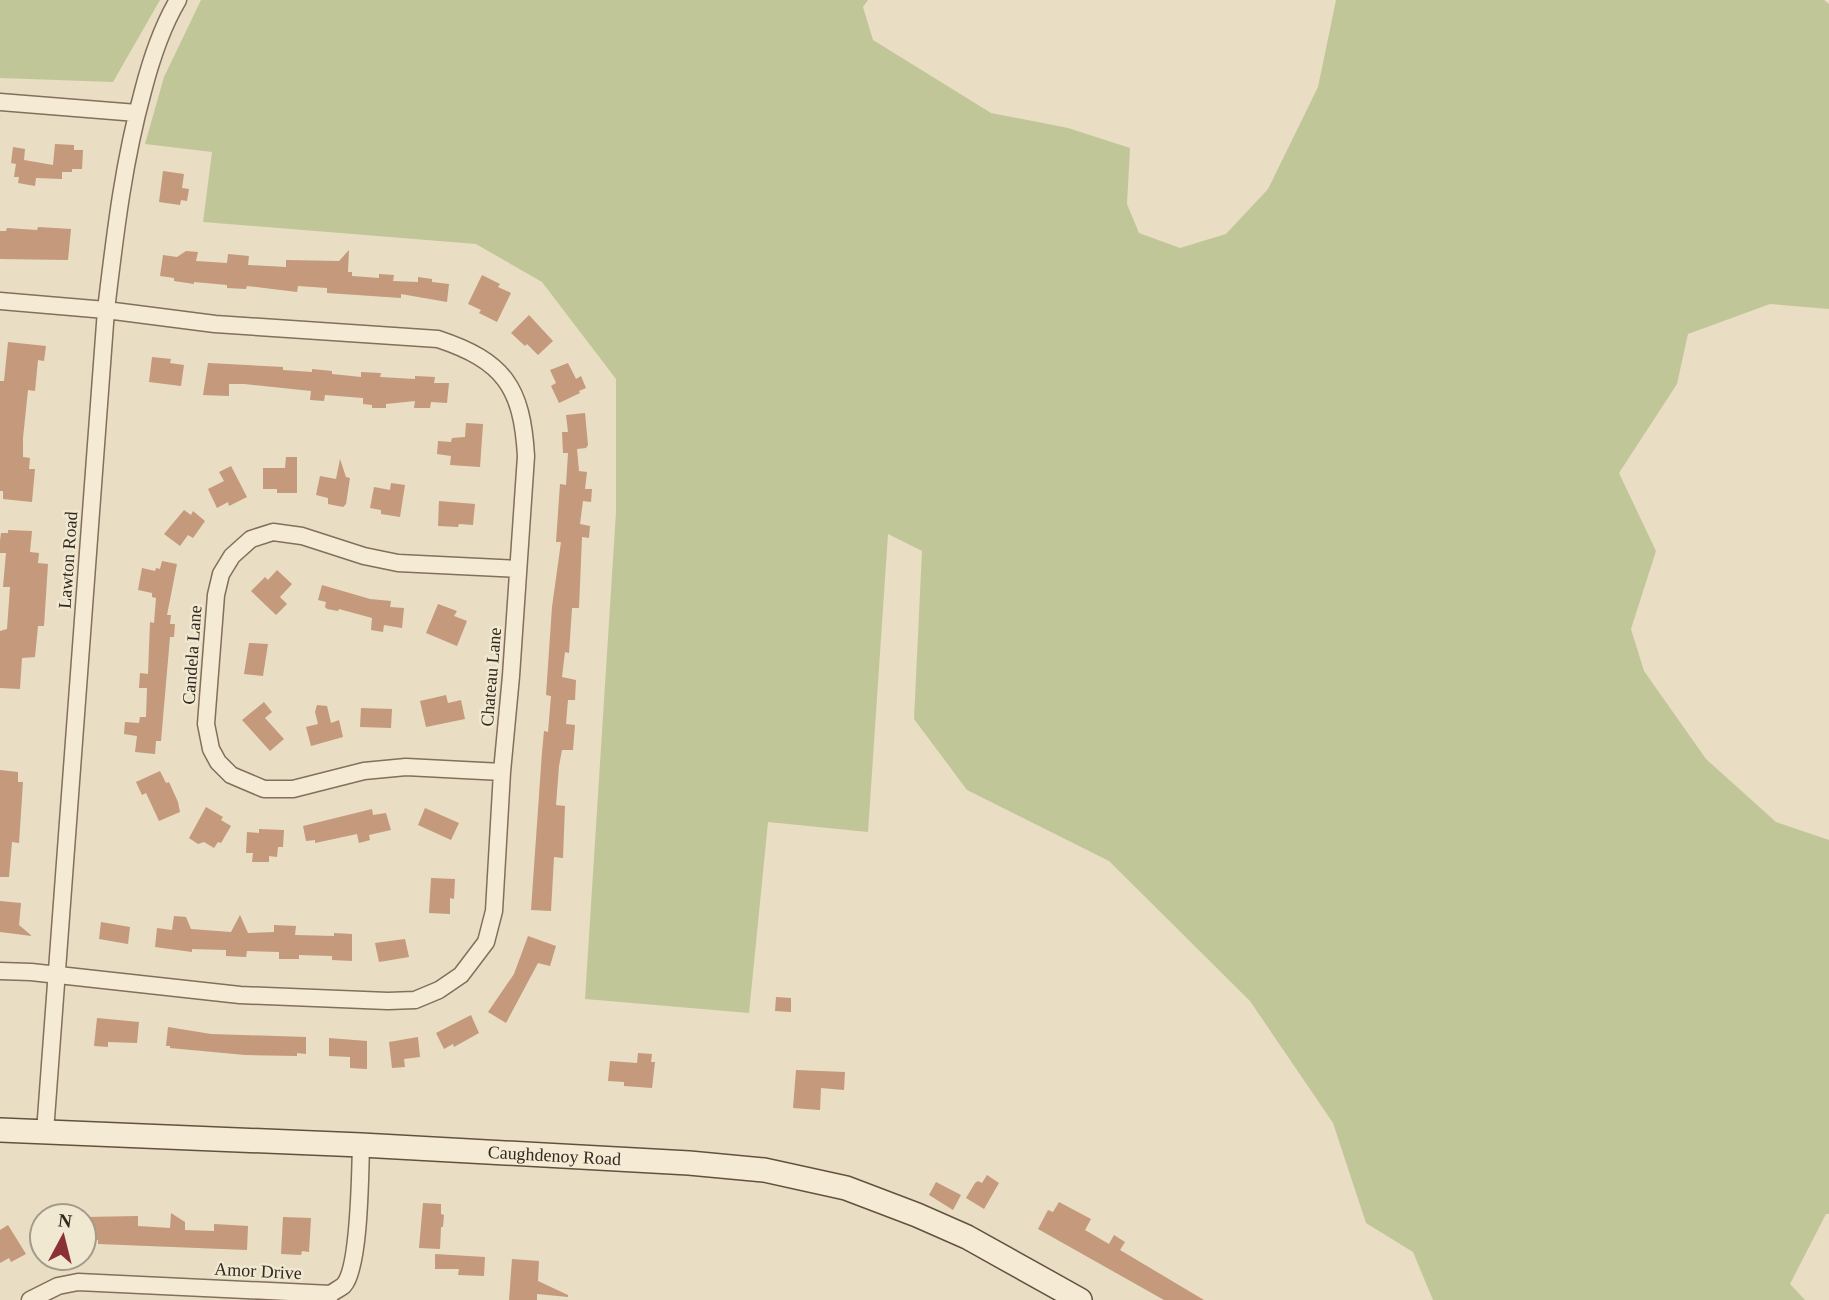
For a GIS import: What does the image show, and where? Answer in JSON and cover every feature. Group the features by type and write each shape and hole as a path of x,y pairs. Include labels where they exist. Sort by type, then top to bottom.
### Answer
{"street":[{"name":"Lawton Road","path":"44,1132 106,310 120,188 151,63 178,0"},
{"path":"0,102 137,113"},
{"name":"Chateau Lane","path":"0,300 215,324 438,339 467,348 506,379 514,391 524,423 526,456 494,911 486,942 461,975 439,990 415,1000 388,1001 240,995 0,971"},
{"name":"Candela Lane","path":"502,772 406,767 364,771 293,789 264,789 240,780 218,762 211,749 206,724 215,608 221,574 232,556 251,539 273,532 302,536 364,556 398,563 517,569"},
{"name":"Caughdenoy Road","path":"0,1130 689,1163 764,1170 846,1188 917,1215 967,1237 1080,1300"},
{"name":"Amor Drive","path":"30,1300 58,1286 78,1282 331,1294 344,1285 352,1269 361,1146"}],"green space":[{"path":"0,0 160,0 113,82 0,78"},
{"path":"201,0 868,0 863,7 873,40 991,113 1068,128 1130,148 1127,204 1139,233 1180,248 1226,234 1268,189 1318,87 1336,0 1824,0 1829,4 1829,309 1770,304 1688,334 1677,384 1619,473 1656,551 1631,629 1644,671 1706,759 1776,822 1829,840 1829,1214 1826,1214 1790,1284 1805,1300 1433,1300 1413,1252 1366,1223 1333,1123 1250,1001 1109,861 967,790 914,719 922,551 888,534 868,832 768,822 749,1013 585,999 616,512 616,379 542,282 476,244 203,222 212,152 145,144 164,77"}],"building":[{"path":"55,144 74,145 74,150 83,150 82,169 62,172 62,179 36,178 35,186 18,183 19,177 14,177 16,164 11,163 13,147 25,149 24,160 53,165"},
{"path":"163,171 184,174 182,188 189,189 187,201 181,200 180,205 159,202"},
{"path":"38,227 71,229 68,260 0,259 0,231 6,231 7,228 37,230"},
{"path":"349,250 348,272 352,272 352,276 379,278 379,274 394,275 393,281 418,282 418,277 432,279 432,282 449,284 447,302 401,294 401,298 327,293 327,288 298,286 297,292 247,286 246,289 227,288 227,285 194,284 160,276 163,255 177,257 186,251 198,252 196,261 227,263 228,254 249,256 248,265 286,267 286,260 339,261"},
{"path":"482,275 511,293 497,322 468,304"},
{"path":"529,315 553,341 538,355 511,333"},
{"path":"8,342 46,346 44,361 38,360 35,391 28,390 23,438 23,457 30,458 29,469 35,469 32,502 3,499 3,491 0,491 0,381 4,381"},
{"path":"152,357 171,359 170,363 184,365 181,386 149,382"},
{"path":"208,363 283,367 283,370 312,372 312,369 361,377 361,372 381,373 380,377 435,377 434,383 449,383 447,403 431,402 430,408 414,408 415,401 386,404 386,408 372,408 372,405 363,404 363,398 325,395 324,401 310,400 311,391 244,384 229,384 229,396 203,395"},
{"path":"568,363 576,379 581,376 586,388 559,403 551,386 556,383 550,370"},
{"path":"585,413 588,445 586,448 577,449 579,471 587,472 585,489 592,489 591,502 583,501 580,524 590,526 589,538 582,537 579,608 572,608 569,653 565,652 562,677 576,680 575,700 568,700 566,724 575,725 573,750 562,750 556,805 565,806 563,858 554,857 551,911 531,910 542,752 544,731 548,732 551,696 546,695 552,607 561,542 556,542 560,484 566,485 568,453 563,453 562,432 568,432 566,415"},
{"path":"466,423 483,424 480,467 450,465 451,456 437,454 438,441 451,442 452,438 465,437"},
{"path":"286,457 297,457 297,493 277,493 277,489 263,489 263,468 285,468"},
{"path":"340,459 346,477 350,478 346,504 343,507 328,504 328,498 316,495 320,476 336,479"},
{"path":"231,466 247,497 229,506 228,502 217,508 208,489 224,481 219,472"},
{"path":"391,483 405,485 400,517 381,514 381,510 370,508 374,487 390,490"},
{"path":"439,501 475,504 473,525 438,526"},
{"path":"184,510 191,515 193,511 205,521 193,538 188,535 180,546 164,534"},
{"path":"8,530 32,531 30,552 39,553 38,563 48,564 44,626 38,626 35,657 22,658 20,689 0,688 0,631 7,629 10,587 3,587 6,553 0,553 0,541 1,533 8,533"},
{"path":"162,561 177,564 167,615 171,615 170,624 175,624 174,637 170,637 161,741 156,741 155,754 135,752 137,736 124,734 125,722 139,723 140,717 146,717 147,688 139,688 140,673 148,674 150,622 154,623 156,598 152,597 152,593 138,590 142,568 155,571 156,568 160,569"},
{"path":"277,570 292,584 280,597 287,604 276,615 251,591 265,577 268,580"},
{"path":"322,585 370,599 391,601 390,607 404,608 402,628 384,625 383,632 371,630 372,618 339,609 327,609 326,602 318,600"},
{"path":"438,604 457,611 454,616 467,621 457,646 426,633"},
{"path":"249,643 268,644 263,676 244,674"},
{"path":"446,695 448,703 461,700 465,719 426,727 420,701"},
{"path":"264,702 272,712 265,718 284,739 270,751 242,720"},
{"path":"317,705 327,706 331,723 339,720 343,737 311,746 306,727 318,724 315,712"},
{"path":"361,708 392,709 391,728 360,727"},
{"path":"0,770 18,772 18,782 23,782 19,843 12,842 9,877 0,877"},
{"path":"160,771 166,783 169,782 180,812 159,821 146,793 142,795 136,782"},
{"path":"206,807 223,817 221,820 231,826 221,843 218,842 214,848 204,842 198,844 189,838"},
{"path":"425,808 459,823 451,840 418,825"},
{"path":"372,809 373,815 386,813 391,830 369,835 370,840 359,843 357,834 315,843 315,840 306,841 303,826"},
{"path":"259,829 284,830 283,847 278,847 277,857 269,856 269,862 252,862 253,853 246,853 247,832 259,833"},
{"path":"431,878 455,879 454,899 450,898 450,914 429,913"},
{"path":"0,901 21,903 19,925 32,936 0,932"},
{"path":"240,915 248,933 274,932 274,925 296,926 295,935 352,934 352,961 332,960 332,956 299,955 299,959 279,959 279,952 247,951 246,957 226,956 226,950 192,949 192,952 155,947 157,928 172,930 174,916 186,917 191,929 231,932"},
{"path":"101,922 130,927 128,944 99,939"},
{"path":"528,936 556,946 550,966 538,963 506,1023 488,1012 514,974"},
{"path":"405,939 409,957 379,962 375,943"},
{"path":"776,997 791,998 791,1012 775,1011"},
{"path":"471,1015 479,1033 454,1047 453,1044 444,1049 436,1033"},
{"path":"97,1018 139,1022 137,1043 108,1042 108,1047 94,1046"},
{"path":"168,1027 211,1034 306,1037 306,1054 245,1055 170,1048 166,1046"},
{"path":"418,1037 420,1057 404,1059 405,1067 392,1068 389,1042"},
{"path":"329,1038 367,1041 367,1069 350,1068 350,1057 329,1056"},
{"path":"638,1053 652,1054 651,1062 655,1062 652,1088 624,1086 624,1082 608,1081 610,1061 637,1063"},
{"path":"796,1070 845,1072 844,1090 821,1088 820,1110 793,1108"},
{"path":"987,1175 999,1183 984,1209 966,1198 975,1183 982,1183"},
{"path":"936,1182 961,1195 953,1210 929,1195"},
{"path":"1059,1202 1091,1219 1085,1230 1109,1244 1114,1235 1125,1242 1120,1250 1204,1300 1164,1300 1038,1229 1048,1210 1053,1212"},
{"path":"423,1203 441,1204 441,1214 444,1215 440,1249 419,1248"},
{"path":"171,1213 185,1222 185,1230 214,1231 214,1224 248,1226 247,1250 98,1244 98,1217 138,1216 138,1226 170,1228"},
{"path":"283,1217 311,1218 309,1252 302,1251 301,1255 281,1254"},
{"path":"8,1225 26,1254 11,1262 9,1258 0,1263 0,1230"},
{"path":"435,1254 485,1257 484,1276 458,1275 459,1269 435,1269"},
{"path":"512,1259 539,1261 538,1281 568,1297 537,1294 537,1300 509,1300"}]}
